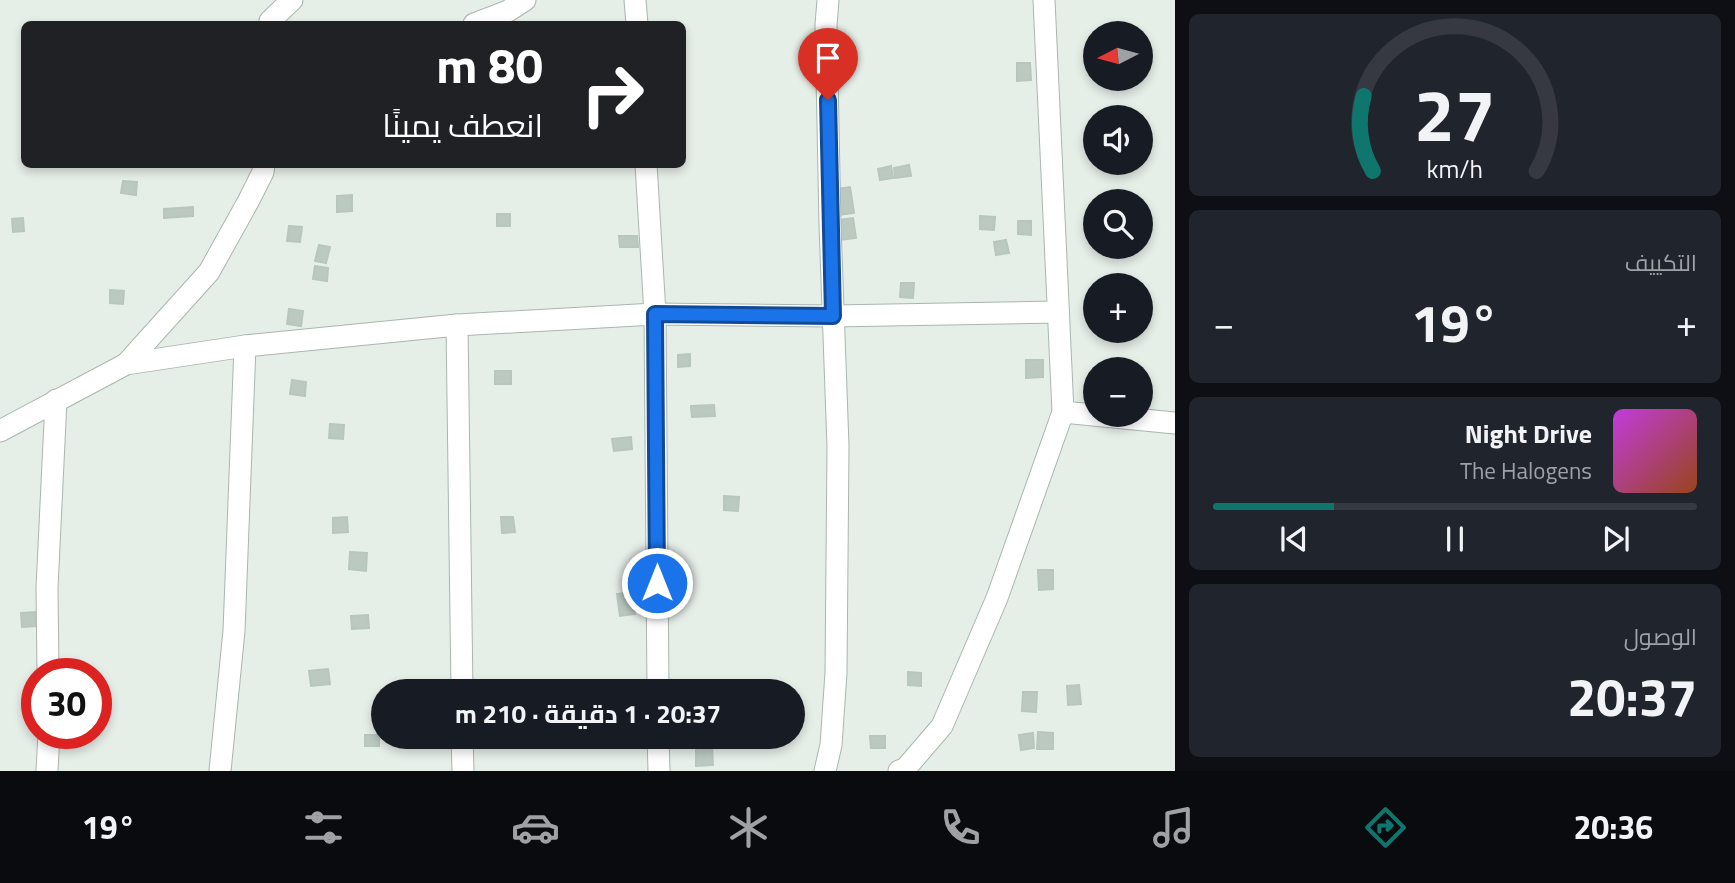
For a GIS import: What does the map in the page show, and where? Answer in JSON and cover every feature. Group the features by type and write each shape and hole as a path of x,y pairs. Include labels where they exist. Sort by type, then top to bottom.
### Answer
{"street":[{"path":"269,15 292,0"},
{"path":"482,21 508,11 525,0"},
{"path":"635,0 637,21"},
{"path":"825,771 831,745 836,673 838,446 827,51 828,0"},
{"path":"904,770 942,726 997,598 1063,412 1044,0"},
{"path":"125,364 209,272 250,200 264,168"},
{"path":"646,168 655,314 658,679"},
{"path":"0,431 125,364 245,346 457,325 655,314 833,316 1058,312"},
{"path":"457,325 462,679"},
{"path":"220,771 234,631 245,346"},
{"path":"48,658 47,588 56,400"},
{"path":"1063,412 1175,423"},
{"path":"47,771 48,749"},
{"path":"462,749 463,771"},
{"path":"659,749 659,771"}],"building":[{"path":"1017,63 1030,63 1031,80 1017,81"},
{"path":"909,165 911,176 895,178 894,168"},
{"path":"891,166 893,178 880,180 878,169"},
{"path":"123,181 137,182 136,195 121,193"},
{"path":"850,187 854,213 839,215 835,189"},
{"path":"352,195 352,211 337,212 337,196"},
{"path":"193,207 193,216 164,218 164,209"},
{"path":"497,214 510,214 510,226 497,226"},
{"path":"980,216 995,217 994,230 980,229"},
{"path":"23,218 24,231 13,232 12,219"},
{"path":"853,218 856,238 840,240 837,220"},
{"path":"1018,221 1031,221 1031,235 1018,234"},
{"path":"289,226 302,227 300,242 287,241"},
{"path":"619,236 637,236 638,247 620,247"},
{"path":"1006,240 1009,253 996,255 994,242"},
{"path":"319,245 330,247 326,263 315,261"},
{"path":"315,266 328,268 327,281 313,279"},
{"path":"901,283 914,283 913,298 900,297"},
{"path":"110,290 124,291 123,304 110,303"},
{"path":"289,309 303,311 301,326 287,324"},
{"path":"690,354 690,366 678,367 678,355"},
{"path":"1026,360 1043,360 1043,377 1026,378"},
{"path":"495,371 511,371 511,384 495,384"},
{"path":"292,380 306,382 305,396 290,394"},
{"path":"714,405 715,416 692,417 691,406"},
{"path":"330,424 344,425 343,439 329,438"},
{"path":"631,437 632,449 614,451 612,439"},
{"path":"724,496 739,497 738,511 724,510"},
{"path":"347,517 348,532 333,533 333,518"},
{"path":"501,517 513,517 515,532 502,533"},
{"path":"350,552 367,553 366,571 349,569"},
{"path":"679,568 681,580 663,583 661,570"},
{"path":"1038,570 1053,570 1053,589 1039,590"},
{"path":"632,592 635,614 620,616 617,594"},
{"path":"35,612 36,626 22,627 21,613"},
{"path":"368,615 369,628 352,629 351,616"},
{"path":"328,669 330,684 311,686 309,671"},
{"path":"908,672 921,673 921,686 908,685"},
{"path":"1079,685 1081,704 1068,705 1067,686"},
{"path":"1023,692 1037,692 1036,712 1022,711"},
{"path":"1038,732 1053,733 1053,749 1037,749"},
{"path":"1033,733 1034,748 1021,750 1019,735"},
{"path":"365,735 371,735 371,746 365,746"},
{"path":"870,736 885,736 885,748 871,748"},
{"path":"696,749 712,749 713,765 696,766"}],"route":[{"path":"657,583 655,314 833,316 828,100"}]}
